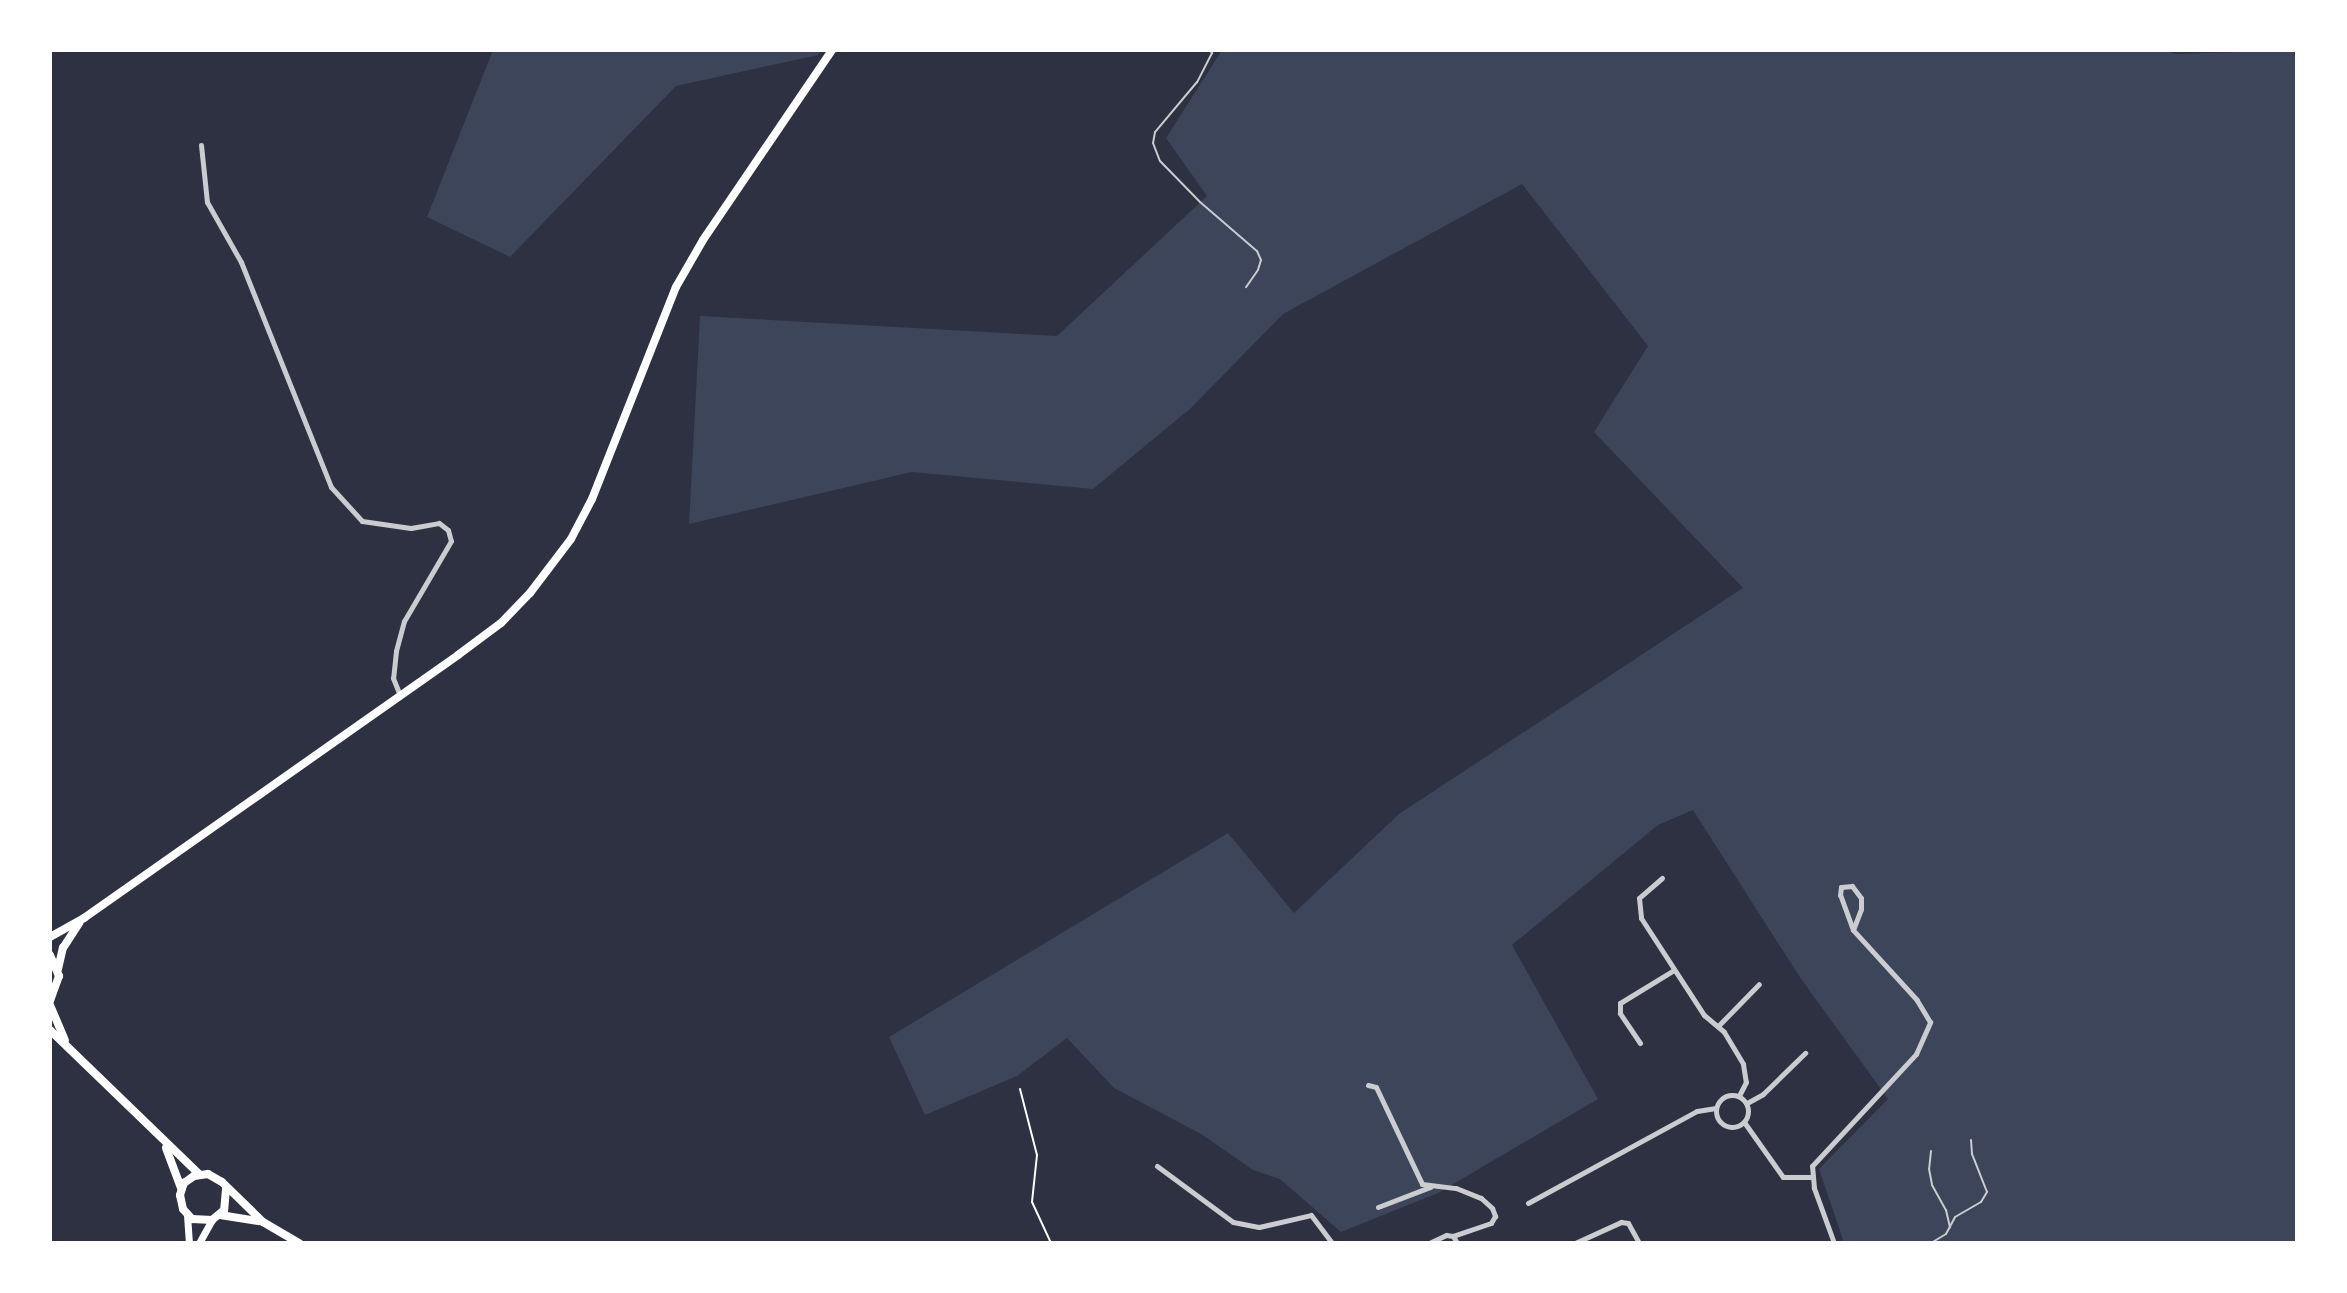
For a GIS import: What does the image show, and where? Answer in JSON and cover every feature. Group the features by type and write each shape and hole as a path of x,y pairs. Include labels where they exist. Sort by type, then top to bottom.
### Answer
{"main road":[{"path":"50,937 84,918 501,623 544,576 571,539 606,469 657,328 676,287 703,240 832,50"},
{"path":"68,1045 50,1003 59,983 58,969 63,948 84,918"},
{"path":"50,955 58,969"},
{"path":"50,1030 199,1174 215,1177 263,1222 299,1243"},
{"path":"160,1137 181,1188 180,1203 187,1215 189,1243"},
{"path":"181,1188 199,1174"},
{"path":"199,1243 227,1203 226,1189"},
{"path":"187,1215 199,1221 216,1218 263,1222"}],"street":[{"path":"201,145 207,202 241,262 331,487 362,521 411,528 439,523 448,530 451,541 404,621 393,678 400,695"},
{"path":"1662,878 1638,902 1641,918 1704,1015 1719,1025 1746,1074 1739,1096"},
{"path":"1834,1243 1811,1177 1812,1166 1916,1054 1930,1022 1917,1000 1853,930 1840,895 1841,887 1852,886 1861,898 1853,930"},
{"path":"1640,1043 1620,1013 1620,1003 1674,970"},
{"path":"1719,1025 1759,984"},
{"path":"1747,1103 1763,1094 1805,1053"},
{"path":"1368,1085 1376,1087 1419,1179 1431,1187 1468,1192 1481,1198 1494,1212 1491,1223 1429,1243"},
{"path":"1739,1096 1747,1103 1749,1112 1744,1122 1734,1128 1724,1126 1717,1119 1716,1108 1724,1097 1739,1096"},
{"path":"1528,1203 1697,1111 1716,1108"},
{"path":"1744,1122 1783,1177 1811,1177"},
{"path":"1157,1166 1233,1222 1259,1227 1311,1215 1332,1243"},
{"path":"1378,1207 1431,1187"},
{"path":"1575,1243 1621,1222 1628,1223 1639,1243"},
{"path":"1453,1236 1457,1243"}],"lane":[{"path":"1210,50 1212,53 1197,82 1155,132 1153,143 1160,161 1200,202 1257,251 1261,260 1258,270 1246,287"},
{"path":"1931,1243 1950,1229 1955,1217 1981,1202 1987,1192 1972,1154 1971,1140"},
{"path":"1931,1151 1929,1169 1932,1185 1946,1210 1950,1229"}],"path":[{"path":"1020,1089 1037,1155 1032,1202 1051,1243"}],"shaded area":[{"path":"493,50 821,50 818,55 676,86 510,257 427,217"},
{"path":"1222,50 2161,50 2176,54 2293,50 2297,66 2297,1243 1844,1243 1819,1169 1888,1099 1799,976 1693,810 1658,825 1512,945 1598,1099 1438,1193 1341,1232 1280,1179 1253,1170 1201,1134 1114,1088 1067,1038 1017,1076 925,1115 889,1037 1228,833 1294,913 1399,814 1743,588 1594,432 1648,346 1522,184 1283,314 1191,408 1093,489 912,472 689,524 700,316 1057,336 1207,196 1166,138"}]}
